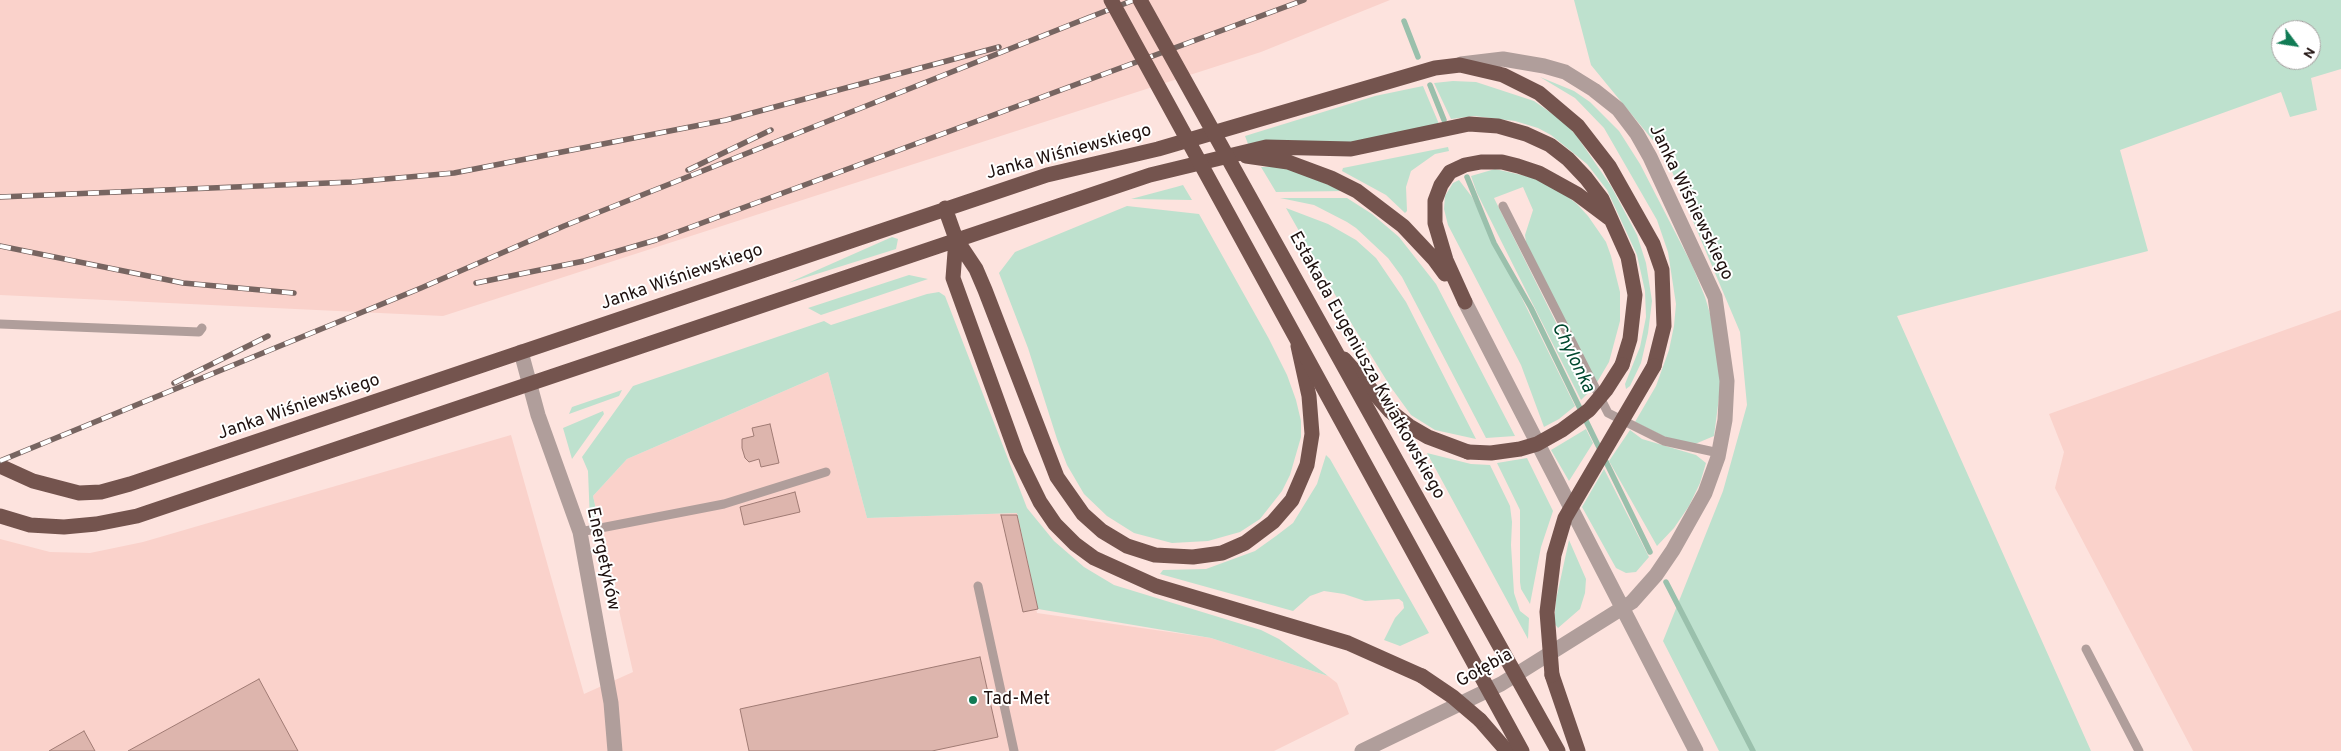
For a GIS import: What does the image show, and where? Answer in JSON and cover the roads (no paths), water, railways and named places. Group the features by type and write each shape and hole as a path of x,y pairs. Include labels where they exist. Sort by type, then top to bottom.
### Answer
{"highway":[{"path":"1111,0 1522,751"},
{"name":"Estakada Eugeniusza Kwiatkowskiego","path":"1140,0 1558,751"},
{"path":"1460,64 1502,75 1539,93 1578,126 1609,166 1653,244 1662,270 1664,326 1654,366 1565,518 1554,555 1547,612 1552,675 1578,751"},
{"name":"Janka Wiśniewskiego","path":"0,466 34,481 79,493 101,492 130,484 1046,175 1158,149 1394,79 1435,68 1460,64"},
{"path":"0,516 30,525 64,527 89,525 137,516 1101,190 1228,155 1280,146 1318,150 1351,149 1469,124 1498,126 1526,134 1550,145 1568,159 1602,199 1628,257 1635,295 1630,339 1622,365 1606,390 1589,410 1562,430 1537,444 1520,449 1491,453 1468,452 1428,437 1409,426 1390,411 1334,348"},
{"path":"1228,155 1255,156 1288,162 1331,178 1356,191 1403,226 1434,259 1465,302"},
{"path":"1465,302 1446,260 1435,223 1435,200 1441,185 1450,172 1465,165 1481,162 1502,162 1518,166 1539,173 1570,190 1610,219"},
{"path":"945,208 956,239 976,269 985,290 1057,478 1083,514 1102,531 1127,546 1155,555 1193,557 1222,553 1245,543 1273,522 1292,500 1307,465 1312,434 1309,396 1294,332"},
{"path":"956,239 953,278 1017,455 1040,502 1055,524 1075,544 1094,558 1156,586 1348,643 1387,659 1422,676 1453,697 1480,720 1507,751"}],"street":[{"name":"Janka Wiśniewskiego","path":"1460,64 1503,59 1544,66 1565,72 1594,90 1618,109 1637,134 1650,157 1715,297 1727,381 1725,420 1719,453 1705,493 1680,539 1642,592 1621,610"},
{"path":"1465,302 1621,610 1696,751"},
{"name":"Energetyków","path":"520,352 538,416 580,532 611,703 615,751"},
{"name":"Gołębia","path":"1362,751 1501,684 1621,610"}],"lane":[{"path":"1503,206 1608,413 1664,441 1719,453"},
{"path":"0,324 199,332 202,328"},
{"path":"580,532 724,504 826,472"},
{"path":"978,586 1014,751"},
{"path":"2086,649 2140,751"}],"waterway":[{"name":"Chylonka","path":"1404,21 1418,57"},
{"name":"Chylonka","path":"1430,85 1444,120"},
{"name":"Chylonka","path":"1467,177 1494,243 1531,308 1650,552"},
{"name":"Chylonka","path":"1666,582 1753,751"}],"railway":[{"path":"1085,19 1134,0"},
{"path":"476,283 584,261 656,240 1304,0"},
{"path":"0,461 421,288 564,226 1090,17"},
{"path":"0,197 352,182 454,173 726,120 999,47"},
{"path":"688,170 771,130"},
{"path":"0,246 183,283 294,293"},
{"path":"174,383 268,336"}],"place":[{"name":"Tad-Met","path":"973,700"}]}
